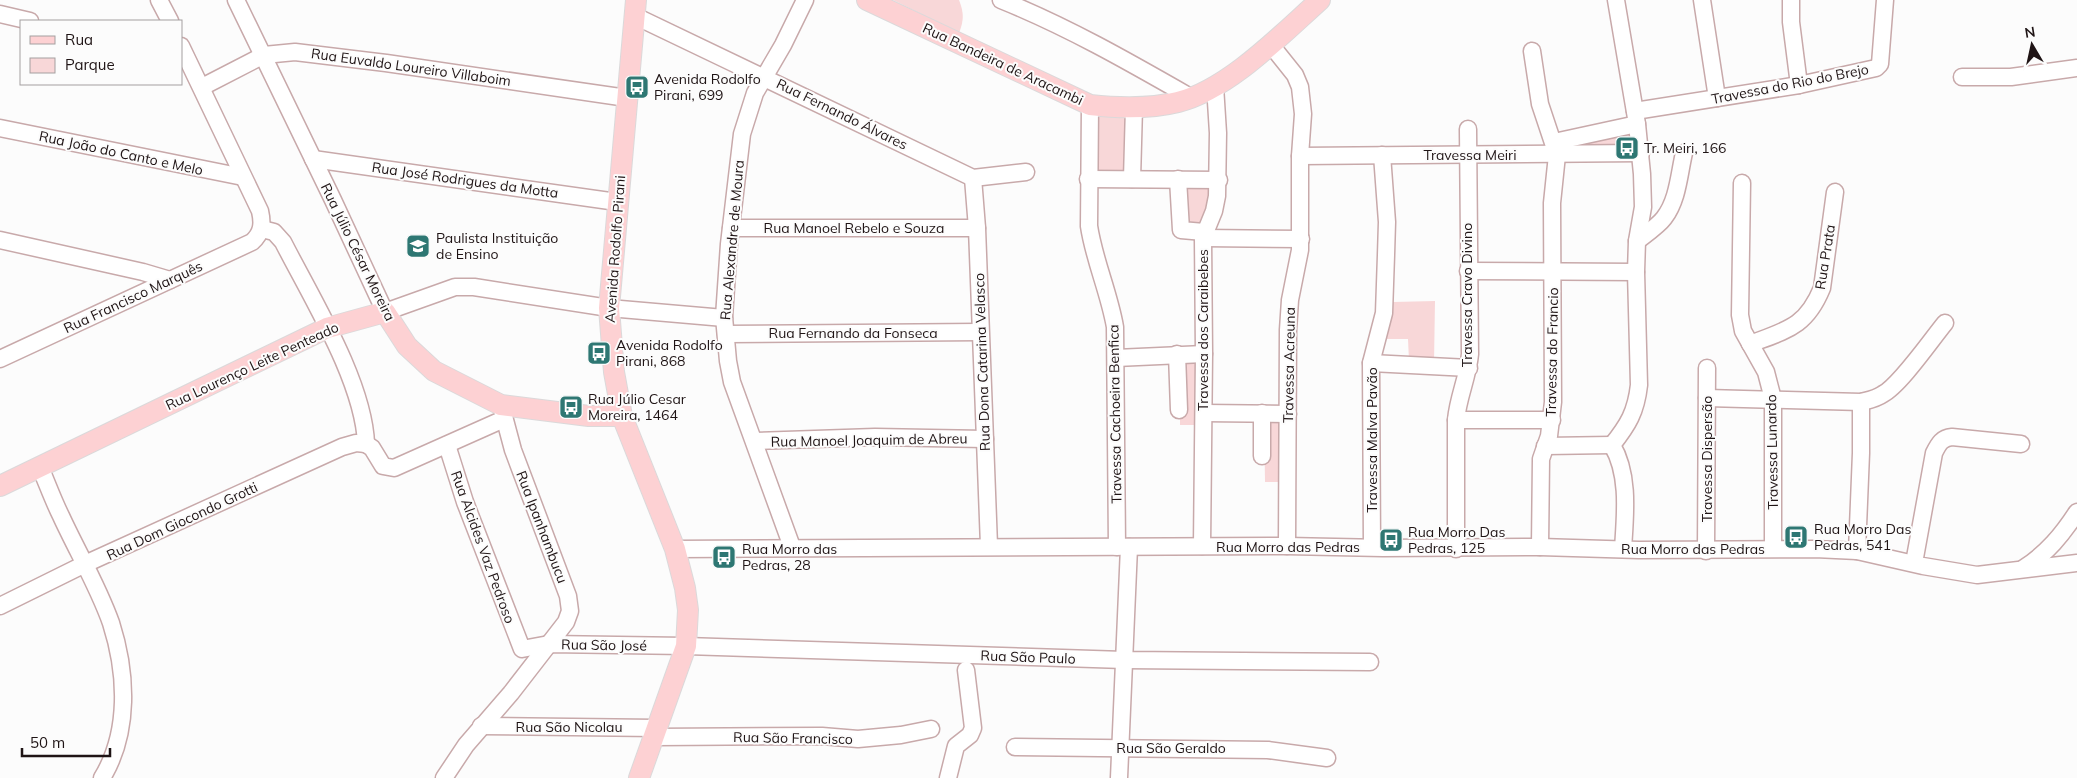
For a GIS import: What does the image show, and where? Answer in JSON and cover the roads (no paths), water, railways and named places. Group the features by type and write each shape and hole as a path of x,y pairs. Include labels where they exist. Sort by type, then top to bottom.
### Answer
{"main road":[{"name":"Rua Bandeira de Aracambi","path":"867,0 1090,104 1111,107 1157,106 1192,98 1215,86 1271,45 1319,0"},
{"name":"Avenida Rodolfo Pirani","path":"636,8 617,202 609,308 614,372 622,416 675,549 685,588 688,610 686,646 639,778"},
{"name":"Rua Lourenço Leite Penteado","path":"0,486 327,328 385,312"},
{"name":"Rua Júlio César Moreira","path":"385,312 407,346 434,371 502,412 622,416"}],"street":[{"path":"159,0 169,20"},
{"name":"Rua Júlio César Moreira","path":"236,0 264,55 385,312"},
{"name":"Rua Alexandre de Moura","path":"792,547 732,382 724,318 731,228 742,134 748,113 764,77 783,45 805,0"},
{"path":"1002,0 1047,18 1083,36 1192,98"},
{"path":"1612,445 1633,416 1638,401 1636,272 1637,241 1643,207 1636,118 1616,0"},
{"path":"1702,0 1717,98"},
{"path":"1792,0 1791,22 1799,85"},
{"name":"Travessa do Rio do Brejo","path":"1556,148 1636,118 1717,98 1799,85 1878,66 1885,15 1885,0"},
{"name":"Rua Fernando Álvares","path":"636,8 764,77 973,178"},
{"path":"0,14 26,20"},
{"name":"Travessa Acreuna","path":"1271,45 1295,75 1300,87 1302,114 1300,240 1290,300 1288,330 1286,546"},
{"path":"182,48 260,211 263,221 262,229 274,232 284,242 327,328 352,382 365,428 366,444 372,448 383,466 388,468 401,466 447,445 502,412"},
{"path":"1532,51 1540,104 1556,148"},
{"name":"Rua Euvaldo Loureiro Villaboim","path":"202,87 264,55 295,52 386,62 628,98"},
{"path":"1962,77 2011,77 2077,68"},
{"name":"Travessa dos Caraibebes","path":"1202,546 1204,235 1214,211 1219,180 1215,86"},
{"name":"Travessa Cachoeira Benfica","path":"1090,104 1088,178 1091,242 1112,308 1115,326 1123,547 1124,660 1119,778"},
{"path":"1132,179 1134,107"},
{"name":"Rua João do Canto e Melo","path":"0,128 243,177"},
{"name":"Travessa Cravo Divino","path":"1456,549 1456,420 1469,368 1468,130"},
{"name":"Travessa Meiri","path":"1300,156 1467,155 1556,148 1640,153"},
{"name":"Travessa do Francio","path":"1540,548 1541,459 1552,420 1553,194 1556,174 1556,148"},
{"path":"1637,241 1664,218 1674,199 1684,153"},
{"name":"Travessa Malva Pavão","path":"1372,547 1371,363 1384,312 1387,222 1382,155"},
{"name":"Rua José Rodrigues da Motta","path":"313,159 617,202"},
{"path":"973,178 1026,172"},
{"name":"Rua Dona Catarina Velasco","path":"973,178 977,228 989,546"},
{"path":"1088,178 1219,180"},
{"path":"1178,179 1181,230 1204,235 1300,240"},
{"name":"Travessa Lunardo","path":"1742,183 1740,315 1743,331 1766,372 1774,399 1773,548"},
{"name":"Rua Prata","path":"1750,344 1793,328 1806,316 1816,302 1822,288 1835,192"},
{"name":"Rua Manoel Rebelo e Souza","path":"731,228 977,228"},
{"name":"Rua Francisco Marquês","path":"3,355 252,242 262,229"},
{"path":"0,240 143,272 170,280"},
{"path":"1468,271 1636,272"},
{"name":"Rua Lourenço Leite Penteado","path":"385,312 455,288 474,287 609,308 724,318"},
{"path":"1707,398 1861,402 1885,394 1945,323"},
{"name":"Rua Fernando da Fonseca","path":"726,334 980,332"},
{"path":"1177,354 1179,410"},
{"path":"1116,358 1204,354"},
{"path":"1371,363 1469,368"},
{"name":"Travessa Dispersão","path":"1706,550 1707,368"},
{"path":"1857,551 1861,402"},
{"name":"Rua Ipanhambucu","path":"444,778 466,745 511,693 569,617 568,596 513,450 502,412"},
{"path":"1204,413 1288,414"},
{"path":"1262,413 1262,456"},
{"path":"1456,420 1552,420"},
{"name":"Rua Manoel Joaquim de Abreu","path":"754,441 874,437 985,439"},
{"path":"1914,563 1934,453 1939,443 1944,438 1952,437 2021,444"},
{"name":"Rua Dom Giocondo Grotti","path":"0,606 86,564 342,447 356,443 366,444"},
{"name":"Rua Alcides Vaz Pedroso","path":"447,445 468,509 522,649"},
{"path":"1545,446 1612,445"},
{"path":"1612,445 1619,460 1625,497 1624,549"},
{"path":"40,467 61,516 86,564 110,622 120,660 122,724 116,747 102,778"},
{"path":"2024,568 2040,558 2062,536 2077,512"},
{"name":"Rua Morro das Pedras","path":"675,549 989,546 1286,546 1706,550 1773,548 1857,551 1977,575 1994,574 2024,568 2057,567 2077,563"},
{"name":"Rua São José","path":"522,649 549,644 686,646"},
{"name":"Rua São Paulo","path":"686,646 1124,660 1370,662"},
{"path":"948,778 956,746 970,735 973,728 966,670"},
{"name":"Rua São Nicolau","path":"481,726 656,732"},
{"name":"Rua São Francisco","path":"656,732 822,736 858,739 901,735 931,729"},
{"name":"Rua São Geraldo","path":"1015,747 1268,750 1327,758"}],"place":[{"name":"Avenida Rodolfo Pirani, 699","path":"637,87"},
{"name":"Tr. Meiri, 166","path":"1627,148"},
{"name":"Paulista Instituição de Ensino","path":"418,246"},
{"name":"Avenida Rodolfo Pirani, 868","path":"599,353"},
{"name":"Rua Júlio Cesar Moreira, 1464","path":"571,407"},
{"name":"Rua Morro Das Pedras, 541","path":"1796,537"},
{"name":"Rua Morro Das Pedras, 125","path":"1391,540"},
{"name":"Rua Morro das Pedras, 28","path":"724,557"}]}
